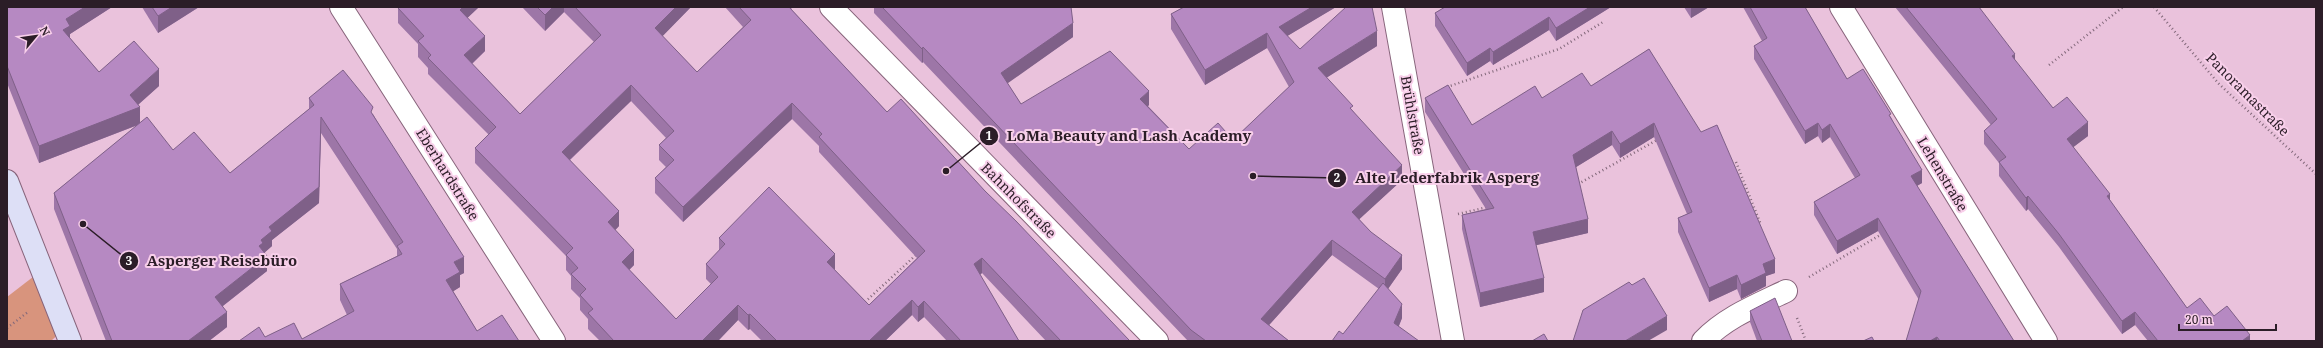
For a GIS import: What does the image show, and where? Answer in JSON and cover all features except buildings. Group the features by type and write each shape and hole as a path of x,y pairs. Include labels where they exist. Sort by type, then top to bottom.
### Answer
{"main road":[{"path":"7,181 70,341"}],"street":[{"name":"Eberhardstraße","path":"341,7 554,341"},
{"name":"Bahnhofstraße","path":"831,7 1157,341"},
{"name":"Brühlstraße","path":"1393,7 1411,99 1453,341"},
{"name":"Lehenstraße","path":"1840,7 2046,341"},
{"path":"1703,341 1715,328 1738,314 1786,290"}],"path":[{"path":"2049,66 2123,7"},
{"name":"Panoramastraße","path":"2154,7 2219,84 2316,174"},
{"path":"1411,99 1559,49 1603,22"},
{"path":"1576,184 1619,163 1662,136"},
{"path":"1736,162 1761,226"},
{"path":"1431,220 1492,206"},
{"path":"1786,290 1886,232"},
{"path":"860,307 918,254"}],"shaded area":[{"path":"42,270 65,328 51,341 7,341 7,297"}],"place":[{"name":"LoMa Beauty and Lash Academy","path":"946,171"},
{"name":"Alte Lederfabrik Asperg","path":"1253,176"},
{"name":"Asperger Reisebüro","path":"83,224"}]}
